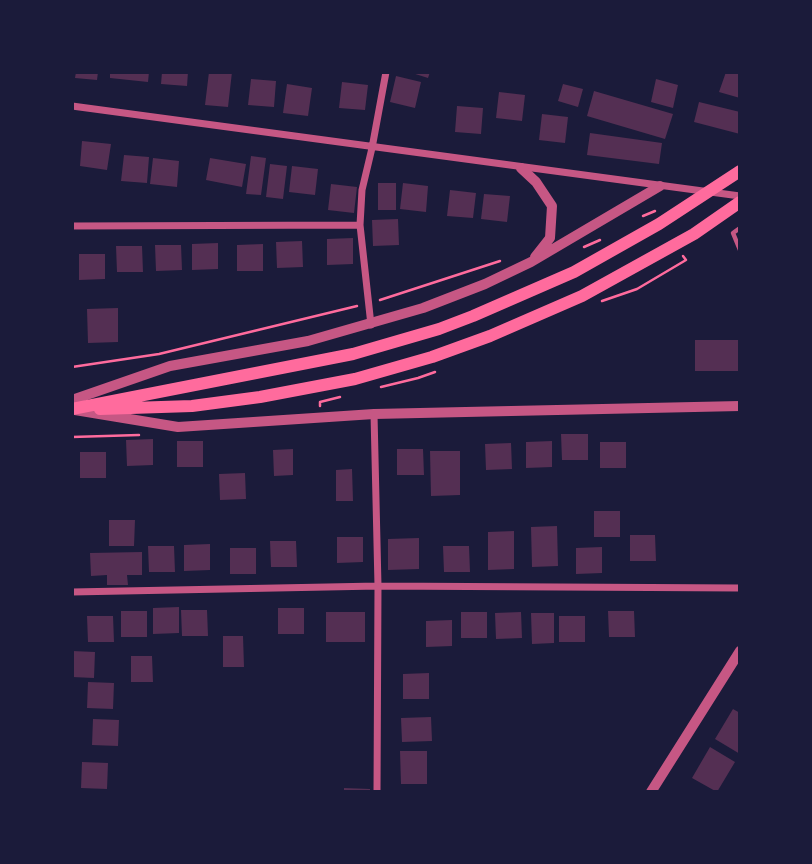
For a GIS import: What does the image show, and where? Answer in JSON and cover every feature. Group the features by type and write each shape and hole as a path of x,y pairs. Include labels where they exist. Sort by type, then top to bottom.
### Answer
{"main road":[{"path":"72,409 353,354 439,329 574,272 659,224 740,171"},
{"path":"72,409 222,403 318,387 391,369 491,336 536,317 624,274 740,202"}],"street":[{"path":"371,325 360,225 362,190 386,72"},
{"path":"72,106 740,196"},
{"path":"521,168 536,182 552,206 550,238 531,262"},
{"path":"72,400 170,366 308,341 371,325 472,289 531,262 660,186"},
{"path":"72,226 360,225"},
{"path":"72,409 178,427 374,414 740,405"},
{"path":"374,414 379,586 377,792"},
{"path":"72,592 379,586 740,588"},
{"path":"651,792 740,651"}],"lane":[{"path":"740,228 733,233 740,250"}],"path":[{"path":"584,247 608,236"},
{"path":"637,289 686,260 683,256"},
{"path":"72,367 159,354 369,303 508,259"}],"building":[{"path":"76,72 98,72 97,80 75,78"},
{"path":"110,72 149,72 148,82 110,78"},
{"path":"162,72 188,72 187,86 161,84"},
{"path":"209,72 232,72 228,107 205,105"},
{"path":"409,72 430,72 428,78"},
{"path":"726,72 740,72 740,98 719,92"},
{"path":"396,76 421,82 415,108 390,102"},
{"path":"251,79 276,81 274,107 248,105"},
{"path":"656,79 678,85 673,108 651,102"},
{"path":"342,82 368,85 365,110 339,108"},
{"path":"287,84 312,88 308,116 283,113"},
{"path":"563,84 583,89 578,107 558,101"},
{"path":"594,91 673,114 665,139 587,116"},
{"path":"499,92 525,95 522,121 496,118"},
{"path":"699,102 740,112 740,134 694,122"},
{"path":"457,106 483,108 481,134 455,132"},
{"path":"542,114 568,117 565,143 539,140"},
{"path":"590,133 662,143 659,164 587,155"},
{"path":"82,141 111,144 107,170 80,166"},
{"path":"124,155 149,157 147,183 121,181"},
{"path":"251,156 266,158 261,195 246,194"},
{"path":"153,158 179,161 177,187 150,184"},
{"path":"210,158 246,164 242,187 206,180"},
{"path":"270,164 287,166 283,199 266,197"},
{"path":"292,166 318,169 315,195 289,192"},
{"path":"378,183 396,183 396,210 378,210"},
{"path":"403,183 428,186 426,212 400,209"},
{"path":"331,184 357,187 354,213 328,210"},
{"path":"450,190 476,193 473,218 447,216"},
{"path":"484,194 510,196 507,222 481,219"},
{"path":"398,219 399,245 373,246 372,220"},
{"path":"353,238 353,264 327,265 327,239"},
{"path":"302,241 303,267 277,268 276,242"},
{"path":"218,243 218,269 192,270 192,244"},
{"path":"263,244 263,271 237,271 237,245"},
{"path":"155,245 181,245 182,270 156,271"},
{"path":"116,246 142,246 143,272 117,272"},
{"path":"79,254 105,254 105,279 79,280"},
{"path":"118,308 118,342 88,343 87,309"},
{"path":"695,340 740,340 740,371 695,371"},
{"path":"561,434 588,434 588,460 562,460"},
{"path":"153,439 153,465 127,466 126,440"},
{"path":"177,441 203,441 203,467 177,467"},
{"path":"552,441 552,467 526,468 526,442"},
{"path":"600,442 626,442 626,468 600,468"},
{"path":"511,443 512,469 486,470 485,444"},
{"path":"293,449 293,475 274,476 273,450"},
{"path":"397,449 423,449 424,475 397,475"},
{"path":"430,451 460,451 460,495 431,496"},
{"path":"80,452 106,452 106,478 80,478"},
{"path":"352,469 353,501 336,501 336,470"},
{"path":"245,473 246,499 220,500 219,474"},
{"path":"594,511 620,511 620,537 594,537"},
{"path":"109,520 135,520 134,546 109,546"},
{"path":"557,526 558,566 532,567 531,527"},
{"path":"514,531 514,569 488,570 488,532"},
{"path":"630,535 655,535 656,561 630,561"},
{"path":"337,537 363,537 363,562 337,563"},
{"path":"419,538 419,569 388,570 388,539"},
{"path":"270,541 296,541 297,567 271,567"},
{"path":"210,544 210,570 184,571 184,545"},
{"path":"148,546 174,546 175,572 149,572"},
{"path":"443,546 469,546 470,572 444,572"},
{"path":"602,547 602,573 576,574 576,548"},
{"path":"230,548 256,548 256,574 230,574"},
{"path":"142,552 142,575 127,575 128,585 107,585 107,575 91,576 90,553"},
{"path":"179,607 179,633 153,634 153,608"},
{"path":"278,608 304,608 304,634 278,634"},
{"path":"181,610 207,610 208,636 182,636"},
{"path":"121,611 147,611 147,637 121,637"},
{"path":"608,611 634,611 635,637 609,637"},
{"path":"326,612 365,612 365,642 326,642"},
{"path":"461,612 487,612 487,638 461,638"},
{"path":"521,612 522,638 496,639 495,613"},
{"path":"531,613 554,613 554,643 532,644"},
{"path":"87,616 113,616 114,642 88,642"},
{"path":"559,616 585,616 585,642 559,642"},
{"path":"452,620 452,646 426,647 426,621"},
{"path":"223,636 243,636 244,667 223,667"},
{"path":"72,651 95,652 94,678 72,677"},
{"path":"131,656 152,656 153,682 131,682"},
{"path":"429,673 429,699 403,699 403,674"},
{"path":"88,682 114,683 113,709 87,708"},
{"path":"733,709 740,713 740,754 715,739"},
{"path":"431,717 432,741 402,742 401,718"},
{"path":"93,719 119,720 118,746 92,745"},
{"path":"710,747 735,762 717,792 692,778"},
{"path":"400,751 427,751 427,784 401,784"},
{"path":"82,762 108,763 107,789 81,788"},
{"path":"344,788 370,789 370,792 344,792"}]}
